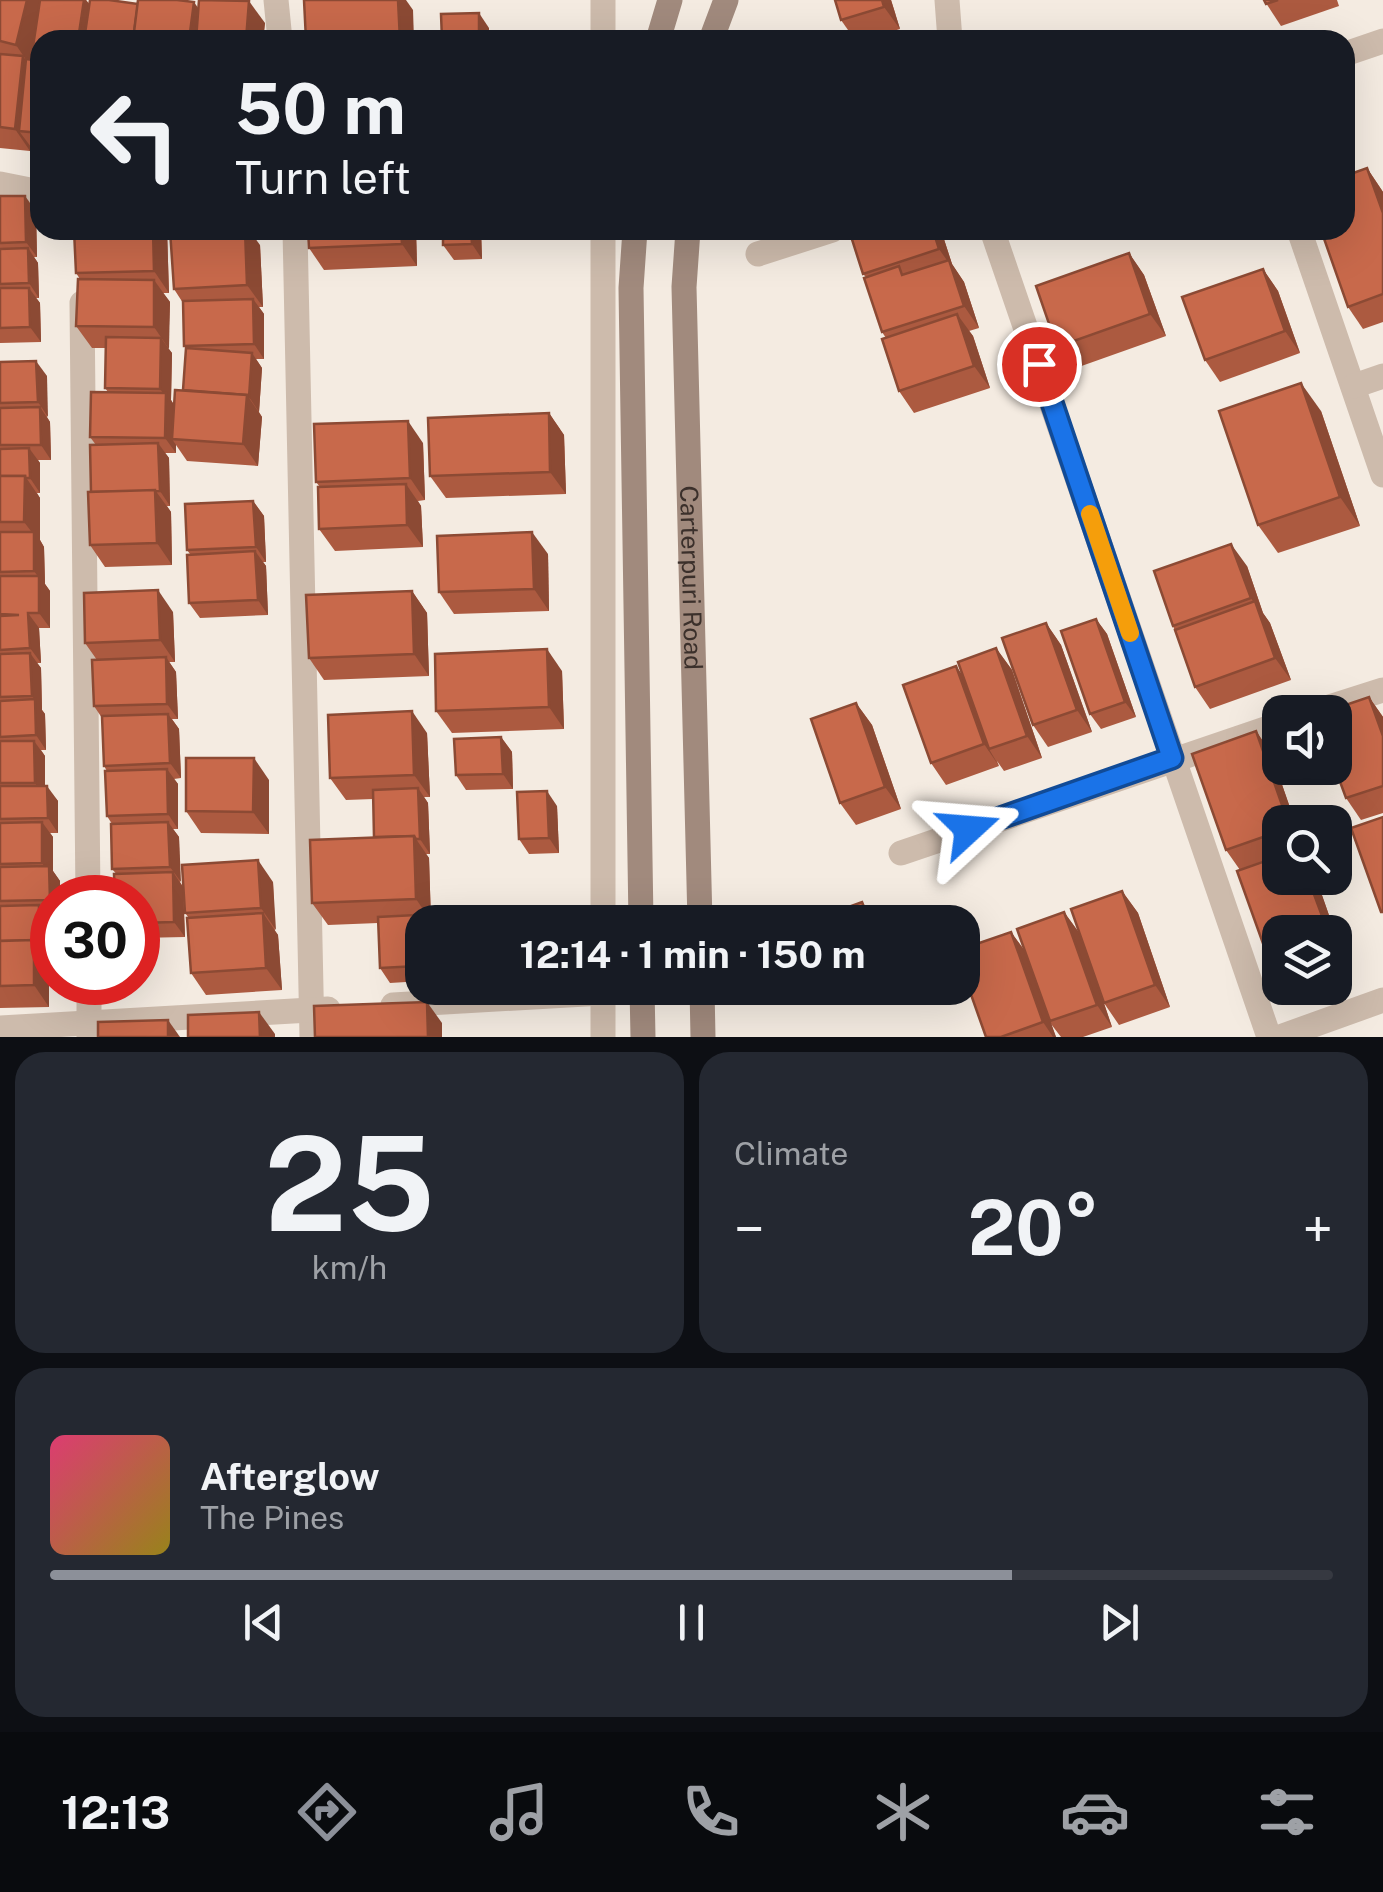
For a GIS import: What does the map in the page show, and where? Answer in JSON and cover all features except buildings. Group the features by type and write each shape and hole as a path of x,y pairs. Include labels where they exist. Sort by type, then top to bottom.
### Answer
{"main road":[{"path":"661,30 670,0"},
{"path":"715,30 726,0"},
{"path":"634,240 630,288 641,905"},
{"name":"Carterpuri Road","path":"687,240 684,287 700,905"},
{"path":"642,1005 643,1037"},
{"path":"702,1005 703,1037"}],"street":[{"path":"276,0 279,30"},
{"path":"603,0 603,30"},
{"path":"947,0 949,30"},
{"path":"1355,51 1383,41"},
{"path":"0,184 30,190"},
{"path":"296,240 312,1037"},
{"path":"603,240 603,905"},
{"path":"758,254 801,240"},
{"path":"995,240 1269,1037"},
{"path":"1303,240 1383,475"},
{"path":"82,269 88,875"},
{"path":"1354,386 1383,376"},
{"path":"1352,700 1383,690"},
{"path":"901,853 1262,730"},
{"path":"1280,1037 1383,1000"},
{"path":"0,1028 90,1030 405,1004"},
{"path":"89,1005 90,1030"},
{"path":"603,1005 603,1037"}],"slow traffic":[{"path":"1090,514 1130,633"}],"route":[{"path":"969,829 1172,758 1039,364"}]}
